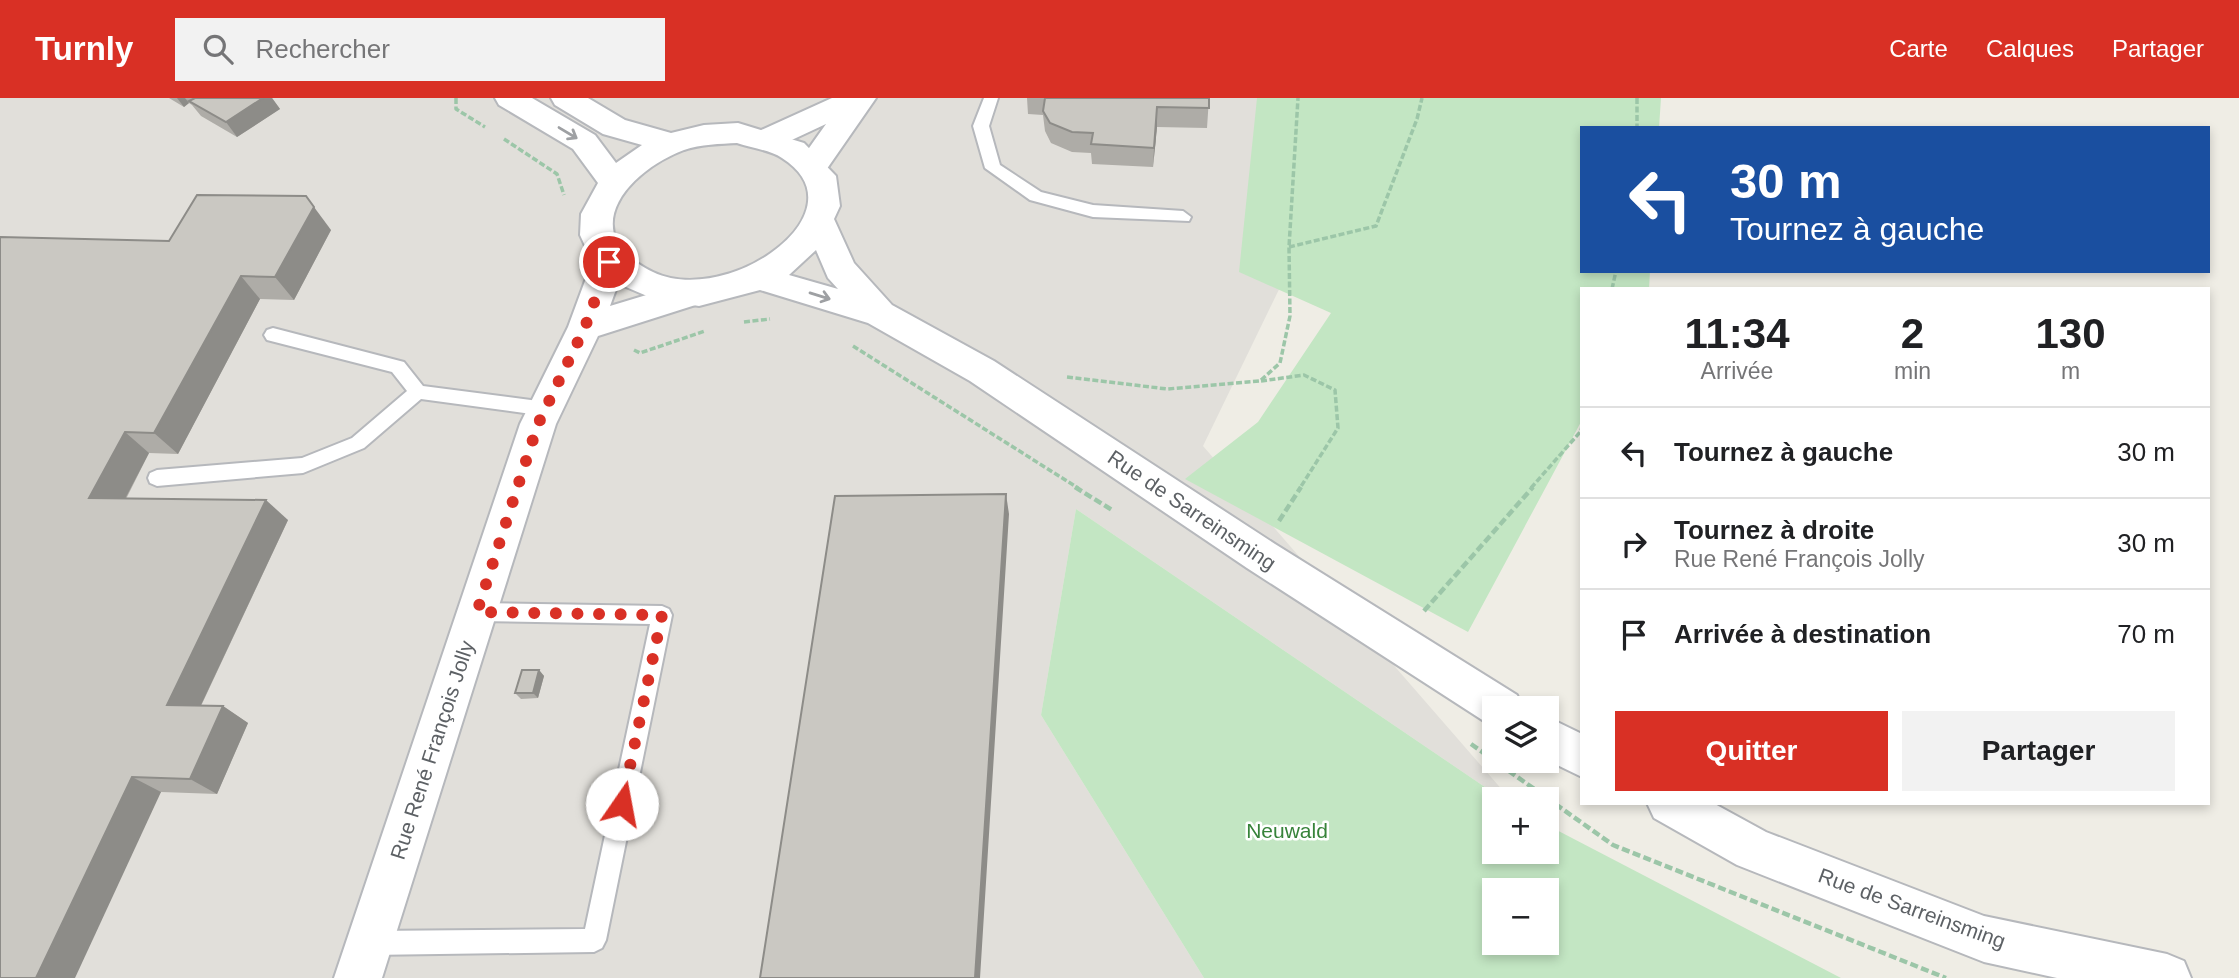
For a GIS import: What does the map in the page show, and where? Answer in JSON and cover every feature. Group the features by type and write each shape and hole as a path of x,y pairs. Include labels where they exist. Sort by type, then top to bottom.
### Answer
{"street":[{"path":"510,98 584,142 614,182"},
{"path":"566,98 614,127 671,143"},
{"path":"770,138 860,98"},
{"path":"813,165 860,98"},
{"path":"585,327 696,292 728,288 759,278 786,262 807,244 820,222 825,202 823,182 813,165 794,149 770,138 738,133 705,135 671,143 639,160 614,182 601,202 596,223 598,244 609,262 631,279 661,289 696,292"},
{"name":"Rue de Sarreinsming","path":"820,222 840,269 880,314"},
{"name":"Rue René François Jolly","path":"363,960 546,409 585,327 609,262"},
{"name":"Rue de Sarreinsming","path":"759,278 880,314 982,370 1261,556 1482,697"},
{"path":"1559,744 1580,756"},
{"name":"Rue de Sarreinsming","path":"1672,805 1753,849 1984,939 2167,978"}],"lane":[{"path":"990,98 981,126 993,168 1036,196 1093,211 1183,218"},
{"path":"273,335 398,367 418,392 507,406 546,409"},
{"path":"157,478 303,465 358,443 418,392"},
{"path":"363,960 594,940 662,615 477,612"}],"path":[{"path":"456,98 456,108 490,130"},
{"path":"1260,381 1280,363 1290,316 1289,247 1298,98"},
{"path":"1289,247 1376,226 1418,119 1422,98"},
{"path":"1637,98 1637,126"},
{"path":"501,138 557,174 566,208"},
{"path":"739,322 777,319"},
{"path":"585,327 640,353 714,328"},
{"path":"852,345 1121,515"},
{"path":"1059,377 1124,382 1167,389 1304,375 1335,390 1338,428 1282,515 1261,556"},
{"path":"1396,643 1580,432"},
{"path":"1468,743 1613,845 1946,978"}],"shaded area":[{"path":"0,98 1294,98 1285,277 1203,446 1482,767 1482,773 1488,773 1500,787 1485,787 1076,509 1041,715 1204,978 0,978"}],"green space":[{"path":"1257,98 1661,98 1659,126 1580,126 1580,273 1650,273 1649,287 1580,287 1580,424 1468,632 1185,479 1258,422 1331,313 1239,272"},
{"name":"Neuwald","path":"1076,509 1485,787 1482,787 1482,864 1559,864 1559,831 1841,978 1204,978 1041,715"}],"building":[{"path":"195,98 263,98 226,122 189,101"},
{"path":"1045,98 1209,98 1209,108 1157,107 1154,148 1091,144 1093,133 1072,132 1050,123 1043,111"},
{"path":"197,195 306,196 314,207 275,277 241,276 154,433 125,432 89,498 266,500 167,705 223,706 190,779 132,777 36,978 0,978 0,237 169,241"},
{"path":"1006,494 975,978 760,978 835,496"},
{"path":"522,670 539,670 533,693 515,693"}],"route":[{"path":"609,262 585,327 538,424 477,612 662,615 622,804"}]}
